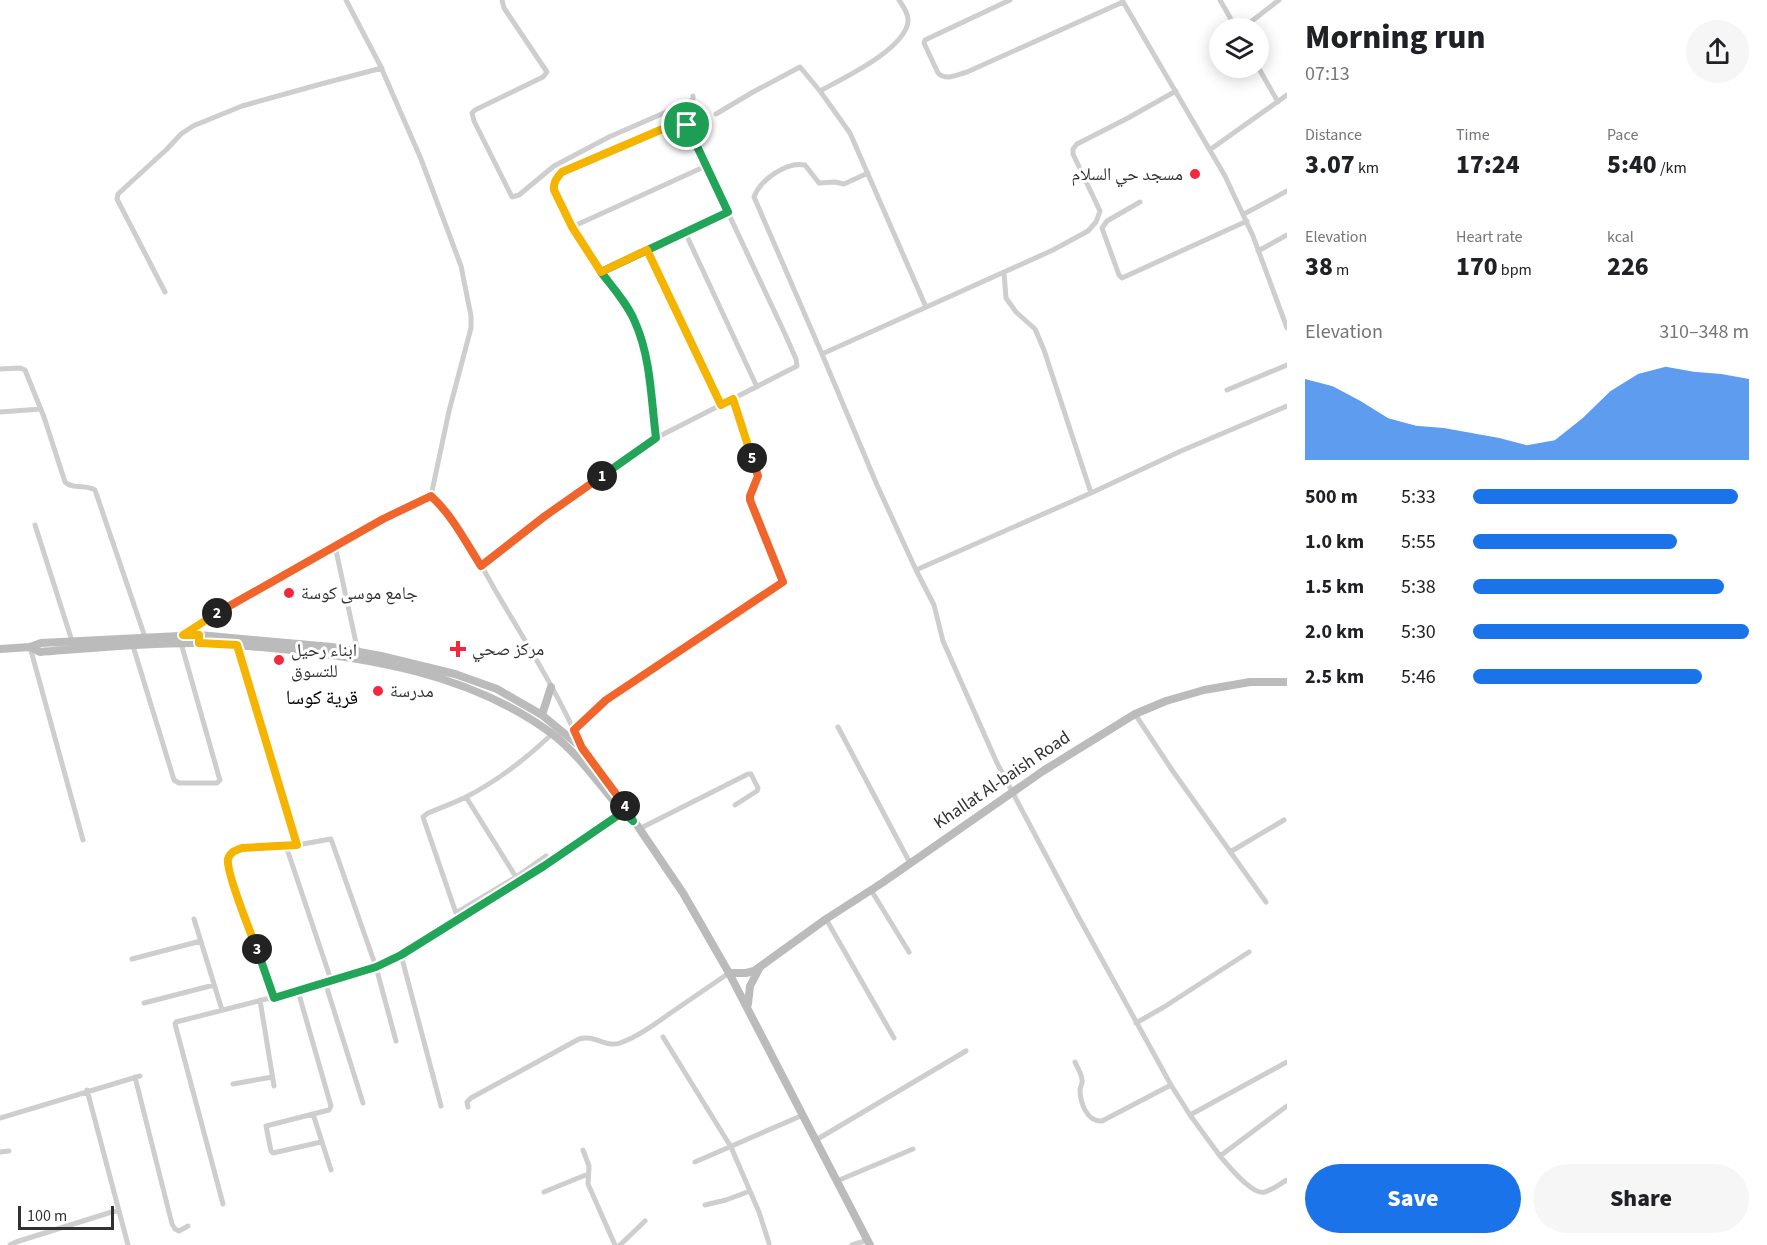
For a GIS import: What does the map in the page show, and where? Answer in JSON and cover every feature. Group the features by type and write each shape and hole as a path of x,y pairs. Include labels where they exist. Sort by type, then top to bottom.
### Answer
{"street":[{"path":"346,0 382,68 406,121 461,266 471,316 471,328 446,423 431,496"},
{"path":"502,0 504,8 547,72 543,77 472,113 512,197 519,195 554,166 609,137 689,102 693,96"},
{"path":"820,91 877,59 898,40 906,28 908,19 899,0"},
{"path":"1010,0 925,40 924,43 938,73 944,77 967,72 1122,1 1211,149 1244,214 1287,328"},
{"path":"1220,0 1230,18"},
{"path":"1256,18 1279,0"},
{"path":"716,114 800,67 850,134 926,307"},
{"path":"165,292 117,199 118,194 181,134 193,126 242,106 382,68"},
{"path":"1264,78 1278,102"},
{"path":"822,354 1004,273 1088,231 1100,211 1073,154 1073,149 1077,144 1176,91"},
{"path":"1211,149 1287,94"},
{"path":"481,566 545,516 656,438 796,368 798,364 687,125 682,121 562,172 553,185 572,227 627,307 635,323 643,344 648,368 656,438"},
{"path":"868,173 848,183 819,183 805,165 796,164 768,178 759,187 754,197 877,485 934,605 943,641 975,716 1011,792 1136,1023 1190,1115 1220,1156 1243,1181 1263,1193 1287,1180"},
{"path":"572,227 706,166"},
{"path":"1244,214 1287,191"},
{"path":"1140,202 1107,221 1102,228 1122,278 1247,221"},
{"path":"601,272 728,212"},
{"path":"685,232 757,387"},
{"path":"1258,251 1287,235"},
{"path":"647,250 721,405"},
{"path":"1004,273 1006,298 1016,312 1035,328 1044,350 1091,493"},
{"path":"1227,390 1287,365"},
{"path":"0,369 25,370 41,409 65,482 71,486 95,490 145,637"},
{"path":"574,730 606,700 783,582 750,500 758,476 733,399"},
{"path":"916,570 1287,406"},
{"path":"0,412 41,409"},
{"path":"30,647 40,652 133,646 182,639 267,584 383,519 431,496"},
{"path":"431,496 450,516 481,566 552,687 582,748 625,811"},
{"path":"35,525 72,641"},
{"path":"335,546 358,652"},
{"path":"0,649 30,647 40,643 145,637 332,647 358,652 380,660"},
{"path":"133,646 174,780 179,783 217,783 220,780 182,639"},
{"path":"199,639 380,660 455,674 582,748"},
{"path":"237,645 297,845"},
{"path":"30,647 83,840"},
{"name":"Khallat Al-baish Road","path":"760,966 1011,792 1075,749 1135,714 1166,701 1204,690 1250,682 1287,682"},
{"path":"479,687 519,700 542,715 633,821 683,893 748,1008 869,1242 852,1245"},
{"path":"542,715 552,687"},
{"path":"1135,714 1266,902"},
{"path":"838,727 910,863"},
{"path":"546,856 458,913 455,912 423,818 428,813 466,797 524,759 555,731"},
{"path":"639,829 751,774 758,788 757,791 735,805"},
{"path":"466,797 516,877"},
{"path":"223,1204 175,1024 178,1021 274,998 376,967 401,955 544,866 625,811"},
{"path":"1230,852 1284,820"},
{"path":"274,998 232,879 228,862 230,855 242,848 297,845 330,839 376,967 396,1041"},
{"path":"286,846 363,1103"},
{"path":"871,890 909,952"},
{"path":"194,919 222,1010"},
{"path":"826,919 894,1038"},
{"path":"132,959 201,941"},
{"path":"1136,1023 1249,952"},
{"path":"401,955 441,1106"},
{"path":"468,1107 467,1102 471,1098 579,1039 590,1037 607,1044 619,1044 645,1030 729,973 746,974 760,966"},
{"path":"748,1008 750,986 760,966"},
{"path":"144,1003 214,984"},
{"path":"298,991 332,1106 329,1110 266,1126 273,1153 321,1142"},
{"path":"260,1000 274,1086"},
{"path":"663,1037 731,1146 759,1212 769,1243"},
{"path":"816,1140 966,1051"},
{"path":"1075,1062 1082,1080 1080,1092 1086,1112 1096,1122 1171,1085"},
{"path":"1190,1115 1287,1062"},
{"path":"0,1118 87,1090 138,1077 172,1224 179,1231 188,1226"},
{"path":"233,1084 272,1077"},
{"path":"87,1090 128,1245"},
{"path":"1220,1156 1287,1106"},
{"path":"313,1114 331,1170"},
{"path":"695,1162 803,1115"},
{"path":"837,1180 913,1149"},
{"path":"583,1150 589,1166 588,1184 615,1245"},
{"path":"0,1152 9,1151"},
{"path":"544,1192 588,1174"},
{"path":"705,1205 750,1191"},
{"path":"10,1245 118,1210"},
{"path":"620,1245 645,1221"}],"place":[{"name":"مسجد حي السلام","path":"1195,174"},
{"name":"جامع موسى كوسة","path":"289,593"},
{"name":"مركز صحي","path":"458,649"},
{"name":"ابناء رحيل للتسوق","path":"279,660"},
{"name":"مدرسة","path":"378,691"}],"district":[{"name":"قرية كوسا","path":"322,698"}],"route":[{"path":"687,125 682,121 679,122 562,172 553,185 554,190 572,227 601,272 647,250 721,405 733,399 758,476 750,500 784,580 779,586 606,700 574,730 582,748 627,809 633,821 623,812 544,866 401,955 376,967 274,998 228,862 234,851 242,848 297,845 237,645 199,643 199,635 183,635 267,584 383,519 431,496 450,516 481,566 545,516 656,438 643,344 627,307 601,272 728,212 687,125"}]}
